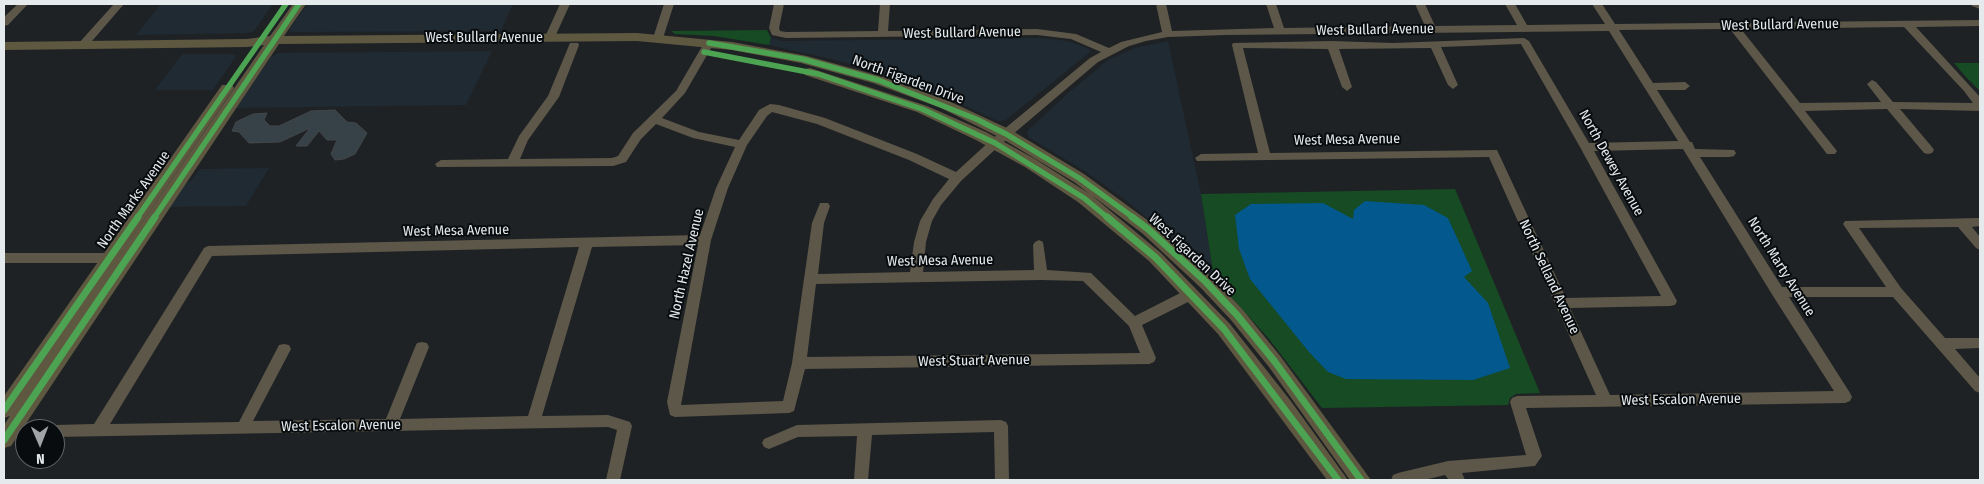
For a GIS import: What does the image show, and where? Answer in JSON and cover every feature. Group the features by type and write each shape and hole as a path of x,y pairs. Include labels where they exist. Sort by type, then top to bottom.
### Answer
{"main road":[{"name":"North Marks Avenue","path":"11,433 74,334 182,176 267,44 286,4"},
{"name":"North Marks Avenue","path":"4,410 205,120 299,4"},
{"name":"West Bullard Avenue","path":"4,46 267,44 550,37 658,38 707,48"},
{"path":"623,45 658,38"},
{"path":"402,46 405,42 423,40"},
{"name":"West Bullard Avenue","path":"267,44 402,46 623,45 707,48"},
{"name":"North Figarden Drive","path":"707,48 850,84 1000,138"},
{"path":"182,176 183,162 206,126 205,120"},
{"name":"West Figarden Drive","path":"1000,138 1084,198 1149,251 1224,329 1338,480"},
{"name":"West Figarden Drive","path":"1000,138 1108,198 1148,228 1206,282 1237,315 1275,362 1361,480"},
{"path":"74,334 71,328 112,264 112,261 108,258"},
{"path":"1323,458 1348,480"}],"street":[{"path":"4,23 23,4"},
{"path":"82,46 119,4"},
{"path":"550,37 565,4"},
{"path":"658,38 669,4"},
{"name":"West Bullard Avenue","path":"779,4 774,28 776,33 786,35 1056,33 1087,40 1108,52 1145,38 1168,34 1432,30 1524,35"},
{"path":"883,34 885,4"},
{"path":"1161,4 1168,34"},
{"path":"1271,4 1280,31"},
{"path":"1420,4 1432,30"},
{"name":"North Dewey Avenue","path":"1510,4 1524,35 1670,301 1561,303"},
{"name":"North Marty Avenue","path":"1597,4 1690,149 1844,397"},
{"path":"1976,4 1980,6"},
{"path":"1907,24 1968,88 1980,106"},
{"name":"West Bullard Avenue","path":"1265,157 1237,45 1332,44 1384,46 1612,27 1980,24"},
{"path":"1733,26 1831,152"},
{"path":"1376,30 1384,46"},
{"path":"1434,43 1453,85"},
{"path":"1332,44 1347,87"},
{"path":"512,162 523,139 553,97 574,45"},
{"path":"441,164 613,162 622,159 637,136 680,93 707,48"},
{"path":"916,276 920,242 926,221 937,202 957,178 1000,138 1094,60 1108,52"},
{"path":"1872,84 1928,150"},
{"path":"1650,87 1685,86"},
{"path":"1797,107 1980,106"},
{"name":"North Hazel Avenue","path":"799,363 789,407 675,411 674,402 705,240 722,188 742,144 763,113 770,108 779,109 821,121 869,138 957,178"},
{"path":"654,119 697,135 742,144"},
{"path":"1586,147 1690,149 1730,153"},
{"name":"West Mesa Avenue","path":"1201,158 1493,153"},
{"name":"North Selland Avenue","path":"1493,153 1606,401"},
{"path":"799,363 809,279 818,223 824,206"},
{"path":"1961,222 1980,245"},
{"path":"1980,222 1849,224 1896,292 1980,387"},
{"name":"West Mesa Avenue","path":"98,430 208,252 705,240"},
{"path":"533,423 587,243"},
{"path":"1039,245 1041,275"},
{"path":"4,258 108,258"},
{"name":"West Mesa Avenue","path":"809,279 916,276 1086,276 1134,323"},
{"path":"1778,292 1896,292"},
{"path":"1134,323 1191,294"},
{"name":"West Stuart Avenue","path":"799,363 1150,358 1134,323"},
{"path":"1943,344 1980,343"},
{"path":"390,426 422,347"},
{"path":"244,427 284,349"},
{"name":"West Escalon Avenue","path":"1448,468 1530,461 1535,456 1517,402 1844,397"},
{"name":"West Escalon Avenue","path":"65,431 608,421 625,426 613,480"},
{"path":"769,442 797,431 1001,426 1002,480"},
{"path":"861,480 865,428"},
{"path":"1398,480 1448,468 1458,480"}],"shaded area":[{"path":"161,4 273,4 254,31 249,33 136,35"},
{"path":"307,4 513,4 501,31 291,32 289,30"},
{"path":"771,38 783,41 1040,38 1068,41 1089,49 1090,52 1006,120 998,121 935,92 879,72 769,45"},
{"path":"1168,41 1201,194 1214,278 1169,236 1124,199 1086,172 1028,137 1027,131 1108,60 1135,48"},
{"path":"492,51 466,105 236,108 271,57 278,53"},
{"path":"182,54 234,54 236,56 213,90 155,90"},
{"path":"269,168 246,206 170,207 186,183 192,180 200,169"}],"green space":[{"path":"767,30 771,38 769,45 714,36 675,34 671,31"},
{"path":"1954,63 1980,63 1980,91 1965,76"},
{"path":"1455,189 1540,393 1516,394 1510,398 1508,405 1322,408 1269,339 1214,278 1201,194"}],"water":[{"path":"1365,201 1424,205 1448,218 1472,271 1464,277 1488,303 1510,368 1473,380 1346,379 1328,372 1309,352 1250,279 1239,249 1235,215 1251,204 1323,203 1353,219 1354,210"}],"building":[{"path":"335,110 347,122 356,123 367,133 355,154 344,159 335,160 331,154 337,140 327,140 319,131 307,146 296,146 310,128 280,142 249,143 239,132 232,131 236,122 253,114 267,113 264,120 270,126 279,126 311,111"}],"cycle path":[{"path":"4,410 286,4"},
{"path":"4,440 299,4"},
{"path":"709,43 802,59 878,80 976,119 1006,134 1079,178 1148,229 1206,282 1237,315 1275,362 1361,480"},
{"path":"704,52 818,74 922,109 995,143 1084,198 1155,257 1224,329 1338,480"}]}
